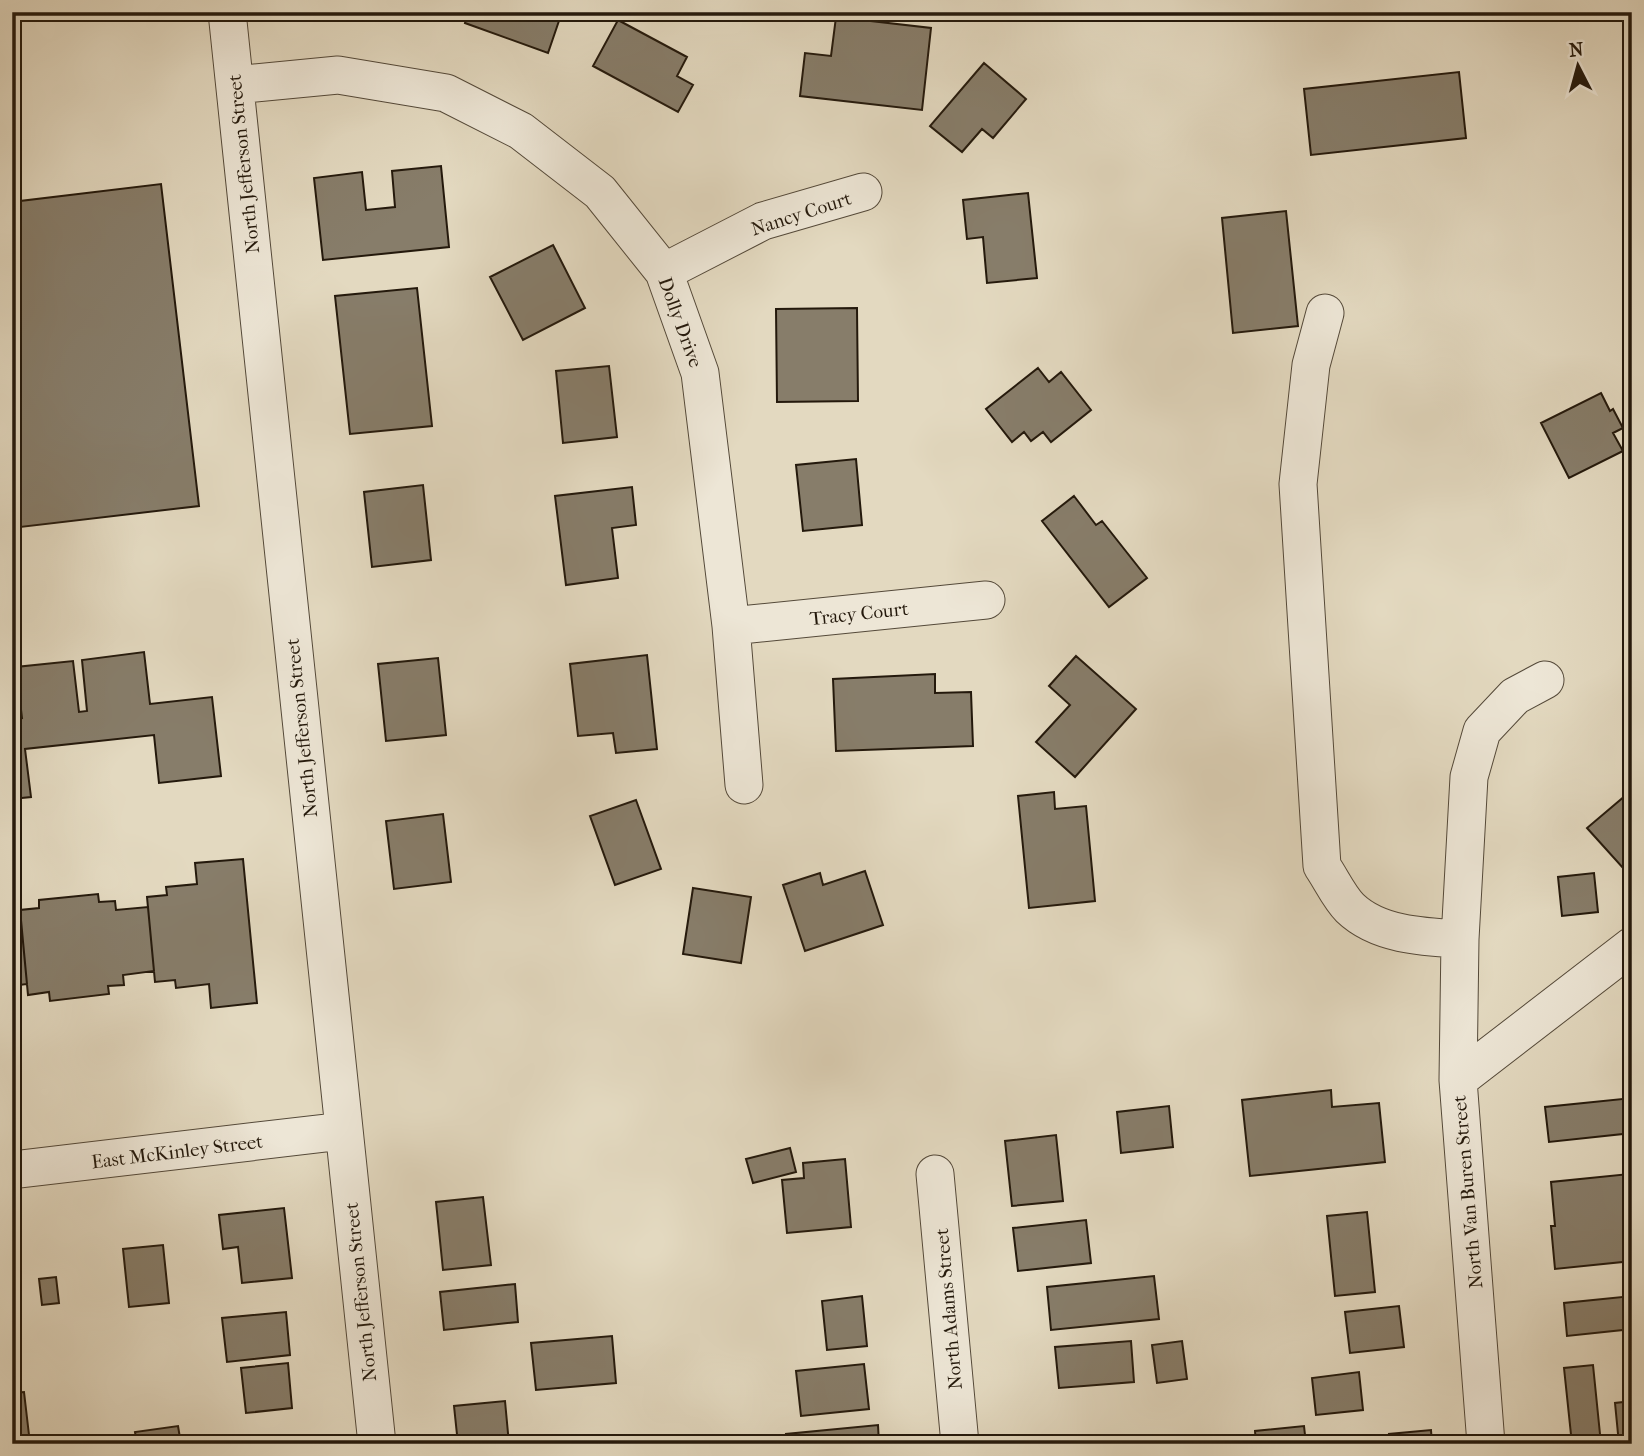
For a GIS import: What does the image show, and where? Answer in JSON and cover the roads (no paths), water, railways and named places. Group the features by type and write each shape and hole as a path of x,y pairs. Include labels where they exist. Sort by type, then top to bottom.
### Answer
{"street":[{"name":"North Jefferson Street","path":"227,12 377,1444"},
{"name":"Dolly Drive","path":"235,85 338,75 446,93 521,131 600,192 664,272 699,373 731,626 744,785"},
{"name":"Nancy Court","path":"664,272 763,221 863,192"},
{"path":"1325,313 1311,365 1298,484 1322,866 1350,908 1381,927 1426,937 1460,939"},
{"name":"Tracy Court","path":"731,626 986,600"},
{"name":"North Van Buren Street","path":"1486,1444 1458,1080 1460,939 1469,777 1482,731 1515,696 1545,680"},
{"path":"1458,1080 1632,946"},
{"name":"East McKinley Street","path":"12,1170 343,1131"},
{"name":"North Adams Street","path":"935,1174 960,1444"}]}
